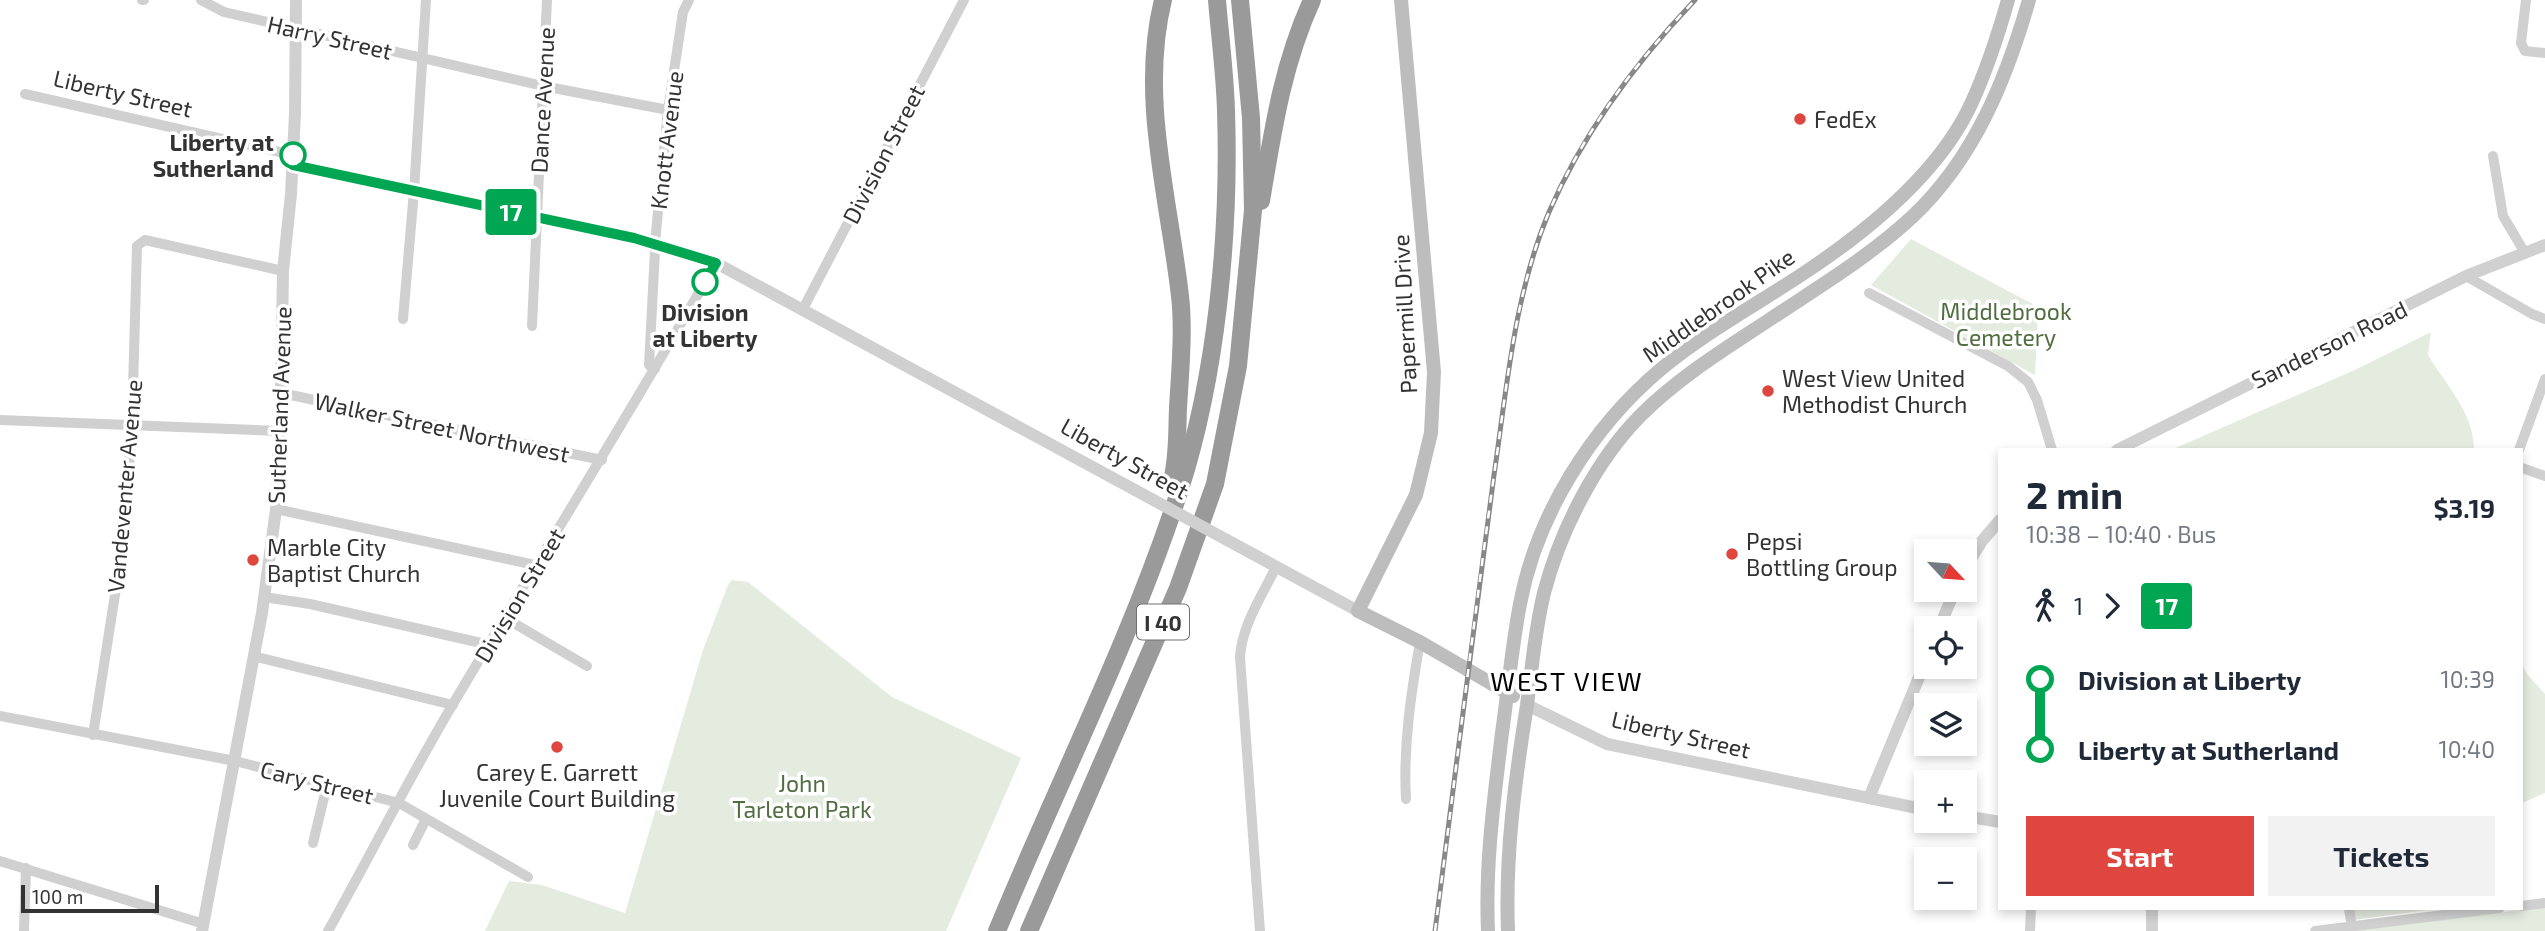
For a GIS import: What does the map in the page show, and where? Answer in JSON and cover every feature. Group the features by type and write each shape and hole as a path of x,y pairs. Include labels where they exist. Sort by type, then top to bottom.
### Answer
{"highway":[{"path":"1145,586 1175,465 1179,397 1181,300 1157,124 1154,44 1163,0"},
{"name":"I 40","path":"997,931 1145,586 1180,490 1202,402 1219,303 1226,203 1226,109 1216,0"},
{"name":"I 40","path":"1029,931 1178,588 1215,484 1238,366 1253,210 1251,118 1240,0"},
{"path":"1245,298 1280,93 1295,37 1312,0"}],"main road":[{"name":"Papermill Drive","path":"1359,611 1416,495 1431,433 1434,372 1401,0"},
{"name":"Middlebrook Pike","path":"1488,931 1488,842 1521,603 1531,564 1560,496 1590,446 1620,409 1662,369 1713,332 1802,275 1899,202 1943,149 1971,104 1993,50 2008,0"},
{"name":"Middlebrook Pike","path":"1508,931 1509,843 1544,593 1575,509 1611,450 1639,416 1674,385 1872,249 1913,216 1948,176 1988,113 2013,56 2029,0"},
{"name":"Liberty Street","path":"1359,611 1420,642 1527,705"}],"street":[{"name":"Harry Street","path":"201,0 224,12 543,86 668,110"},
{"name":"Sutherland Avenue","path":"203,927 264,597 276,509 282,271 293,160 296,0"},
{"path":"403,319 426,0"},
{"name":"Dance Avenue","path":"532,326 547,0"},
{"name":"Knott Avenue","path":"652,367 655,244 668,110 683,12 689,0"},
{"name":"Division Street","path":"803,309 964,0"},
{"path":"2526,0 2521,43 2525,51 2545,53"},
{"name":"Liberty Street","path":"25,94 414,191 655,244 716,263 1359,611"},
{"path":"2493,156 2503,216 2525,253"},
{"name":"Vandeventer Avenue","path":"93,735 124,537 132,425 137,246 145,240 282,271"},
{"name":"Sanderson Road","path":"2121,448 2466,276 2545,245"},
{"name":"Division Street","path":"328,931 453,705 602,460 652,367 716,263"},
{"path":"2466,276 2545,319"},
{"path":"1869,293 2008,366 2028,382 2037,400 2051,448"},
{"path":"2520,448 2545,380"},
{"name":"Walker Street Northwest","path":"281,393 602,460"},
{"path":"0,420 279,430"},
{"path":"2523,468 2545,477"},
{"path":"276,509 536,565"},
{"path":"1978,547 1998,522"},
{"path":"1260,931 1240,657 1245,628 1276,567"},
{"path":"264,597 310,604 490,645"},
{"path":"505,618 587,666"},
{"path":"1406,799 1408,733 1420,642"},
{"path":"253,656 453,705"},
{"path":"1869,798 1918,679"},
{"name":"Liberty Street","path":"1527,705 1607,744 1914,807"},
{"name":"Cary Street","path":"0,716 235,761 399,803 528,877"},
{"path":"313,843 327,785"},
{"path":"412,845 426,819"},
{"path":"1977,819 1998,822"},
{"path":"0,861 203,927"},
{"path":"24,931 26,868"},
{"path":"2523,906 2545,903"},
{"path":"2030,931 2031,910"},
{"path":"2152,910 2152,931"},
{"path":"2348,910 2352,927"},
{"path":"2315,931 2484,910"}],"green space":[{"name":"Middlebrook Cemetery","path":"1911,239 2038,307 2035,375 1871,285"},
{"path":"2431,332 2428,355 2464,412 2474,448 2176,448 2357,369"},
{"name":"John Tarleton Park","path":"732,580 748,582 892,697 1021,758 946,931 485,931 509,881 542,885 625,913 703,650"},
{"path":"2523,666 2545,694 2545,793 2523,803"},
{"path":"2545,907 2545,931 2352,931 2523,910"},
{"path":"2344,910 2427,910 2346,921"}],"railway":[{"path":"1435,931 1503,408 1527,276 1549,212 1595,126 1632,73 1695,0"}],"bus line":[{"name":"17","path":"293,155 293,165 634,238 716,263 705,282"}],"place":[{"name":"FedEx","path":"1800,119"},
{"name":"Liberty at Sutherland","path":"293,155"},
{"name":"Division at Liberty","path":"705,282"},
{"name":"West View United Methodist Church","path":"1768,391"},
{"name":"Pepsi Bottling Group","path":"1732,554"},
{"name":"Marble City Baptist Church","path":"253,560"},
{"name":"Carey E. Garrett Juvenile Court Building","path":"557,747"}],"district":[{"name":"WEST VIEW","path":"1567,680"}]}
